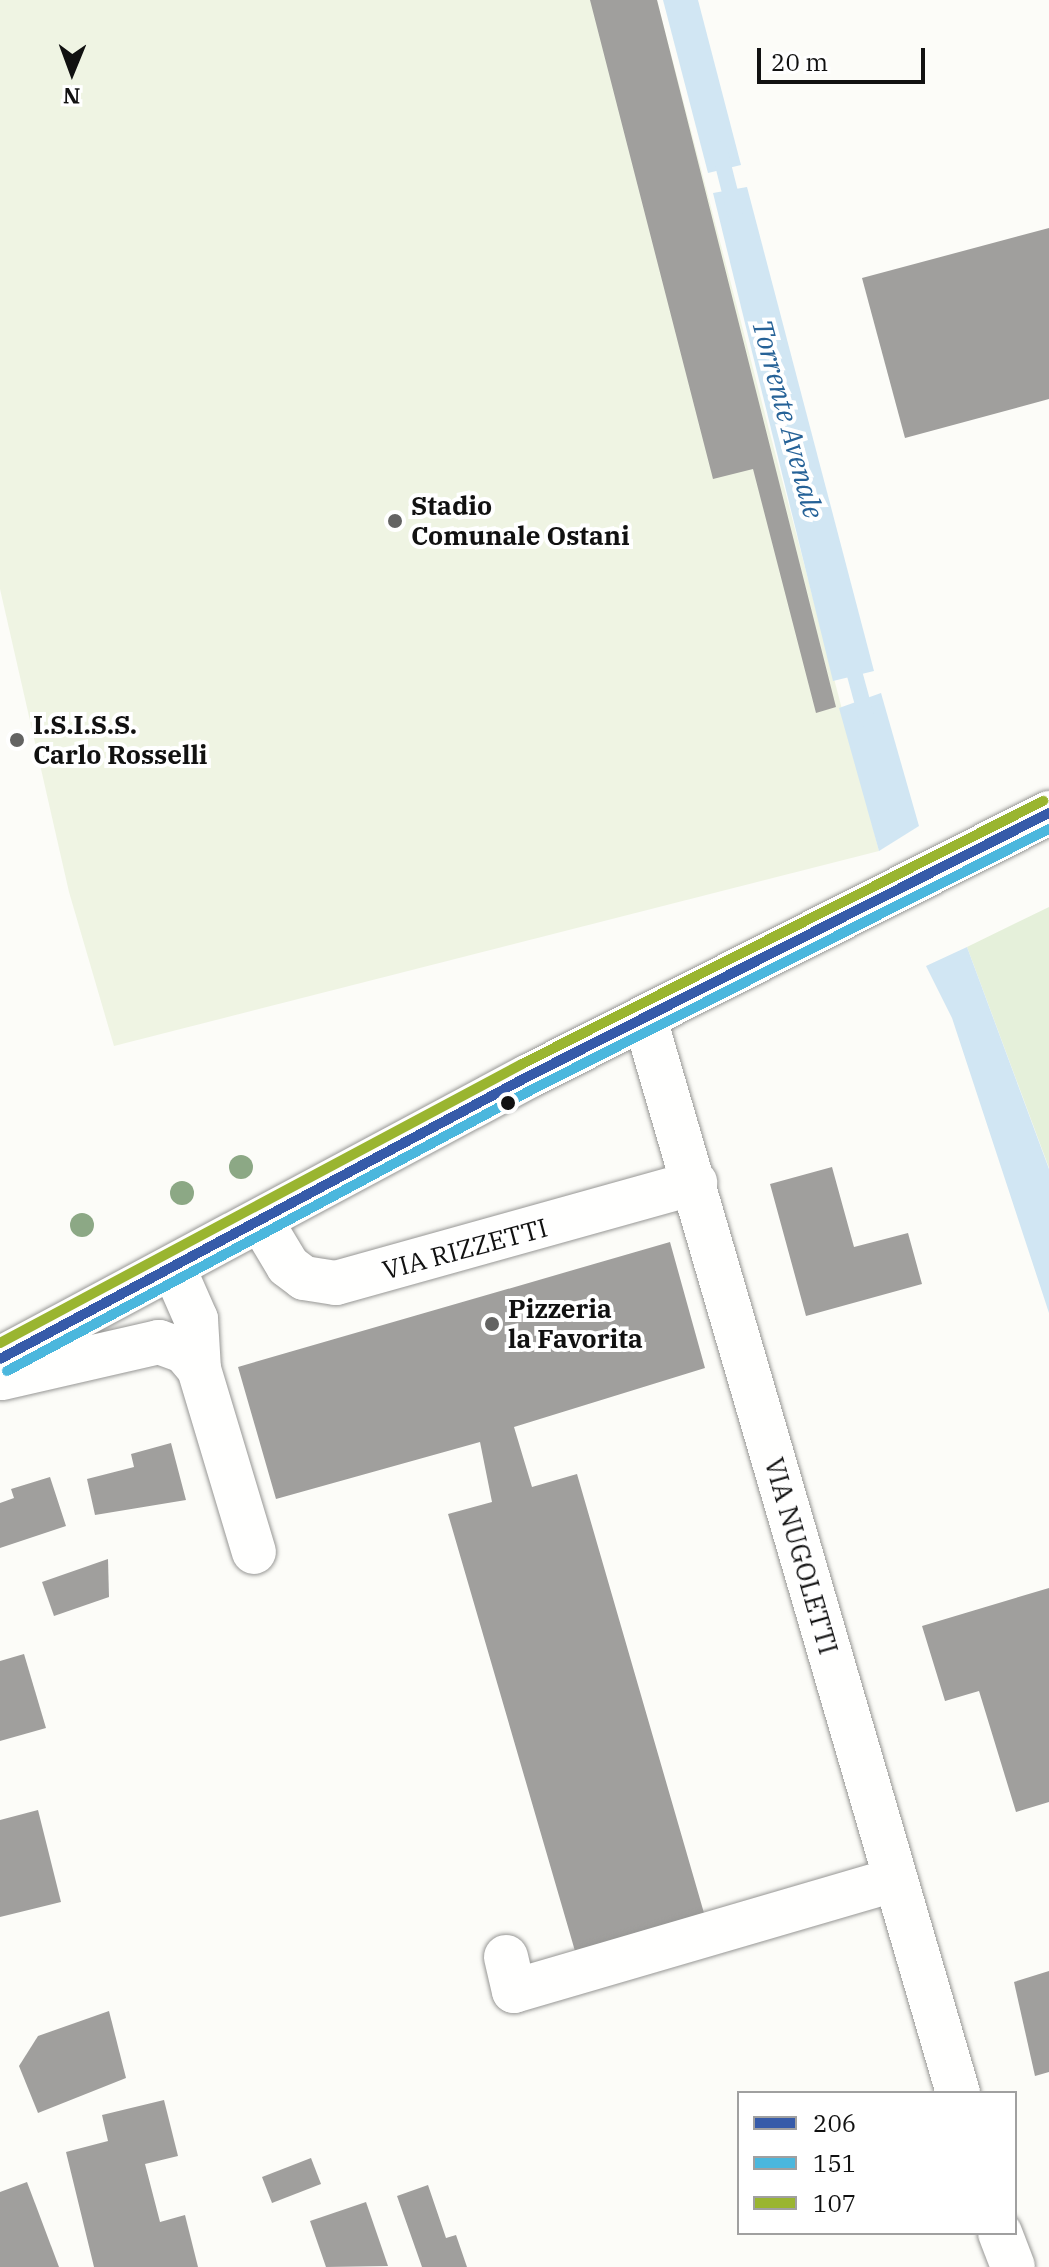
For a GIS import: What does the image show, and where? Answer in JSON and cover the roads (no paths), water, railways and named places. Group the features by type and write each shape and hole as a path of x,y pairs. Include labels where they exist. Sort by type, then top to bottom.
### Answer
{"street":[{"path":"0,1359 645,1019 1049,813"},
{"name":"VIA NUGOLETTI","path":"645,1019 695,1183 893,1880 957,2091"},
{"name":"VIA RIZZETTI","path":"261,1221 288,1266 304,1278 336,1283 695,1183"},
{"path":"174,1269 196,1319 199,1369 254,1552"},
{"path":"0,1379 159,1342 184,1351 199,1369"},
{"path":"506,1957 514,1991 893,1880"},
{"path":"1001,2235 1013,2267"}],"water":[{"path":"663,0 698,0 741,165 708,173"},
{"path":"747,187 874,671 833,681 713,193"},
{"path":"881,693 919,826 879,851 839,708"},
{"path":"967,947 1049,1169 1049,1313 952,1018 926,966"}],"waterway":[{"name":"Torrente Avenale","path":"719,149 735,212"},
{"name":"Torrente Avenale","path":"850,657 867,719"}],"place":[{"name":"Stadio Comunale Ostani","path":"395,521"},
{"name":"I.S.I.S.S. Carlo Rosselli","path":"17,740"},
{"name":"Pizzeria la Favorita","path":"492,1324"}]}
